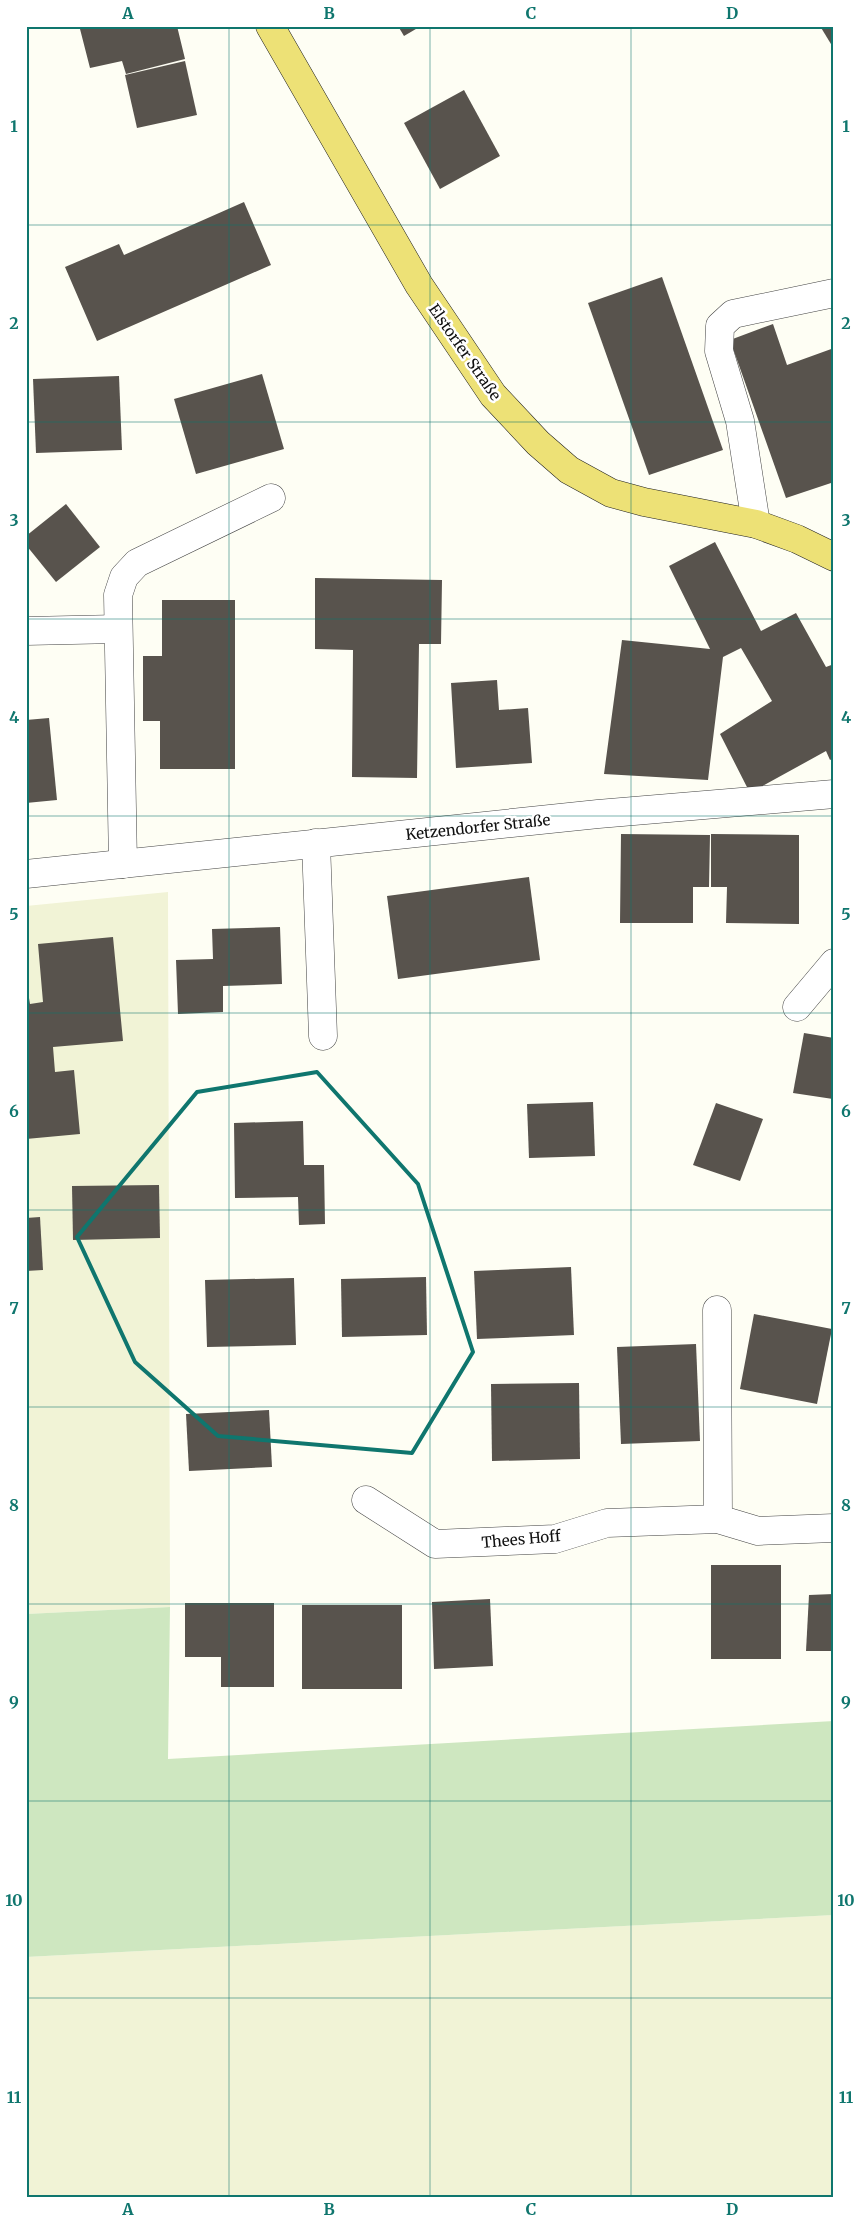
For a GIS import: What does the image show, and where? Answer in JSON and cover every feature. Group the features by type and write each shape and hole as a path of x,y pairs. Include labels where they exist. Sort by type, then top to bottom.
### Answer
{"main road":[{"name":"Elstorfer Straße","path":"270,26 419,285 493,395 538,443 569,470 611,493 644,502 756,524 797,539 834,558"}],"street":[{"path":"756,524 740,421 719,351 720,326 733,314 834,293"},
{"path":"123,864 118,595 124,577 137,563 271,498"},
{"path":"26,632 118,629"},
{"name":"Ketzendorfer Straße","path":"26,874 598,814 834,794"},
{"path":"316,843 322,1036"},
{"path":"797,1007 834,962"},
{"path":"717,1310 718,1519"},
{"name":"Thees Hoff","path":"366,1500 435,1544 555,1539 607,1523 718,1519 758,1531 834,1528"}],"highlighted area":[{"path":"317,1072 418,1184 473,1352 412,1453 218,1436 135,1362 77,1237 197,1092"}],"green space":[{"path":"168,892 170,1607 26,1614 26,906"},
{"path":"170,1607 168,1759 834,1721 834,1915 26,1957 26,1614"},
{"path":"834,1915 834,2197 26,2197 26,1957"}],"building":[{"path":"94,26 177,26 185,59 126,74 122,61 90,68 80,29"},
{"path":"398,26 421,26 404,36"},
{"path":"820,26 834,26 834,49"},
{"path":"185,61 197,115 137,128 125,75"},
{"path":"464,90 500,156 440,189 404,123"},
{"path":"244,202 271,265 97,341 65,267 119,244 124,255"},
{"path":"662,277 723,450 649,475 588,303"},
{"path":"773,324 787,365 834,348 834,482 786,498 730,340"},
{"path":"262,374 284,449 196,474 174,399"},
{"path":"119,376 122,450 36,453 33,379"},
{"path":"66,504 100,547 56,582 26,545 26,536"},
{"path":"715,542 761,631 796,613 826,667 834,664 834,758 830,760 826,751 750,793 720,734 772,701 741,648 723,657 708,780 604,774 622,640 710,649 669,566"},
{"path":"315,578 442,580 441,644 419,644 417,778 352,777 353,650 315,649"},
{"path":"162,600 235,600 235,769 160,769 160,721 143,721 143,656 162,656"},
{"path":"497,680 499,710 528,708 532,763 456,768 451,683"},
{"path":"49,718 57,800 26,803 26,720"},
{"path":"621,834 710,835 709,887 693,887 693,923 620,923"},
{"path":"711,834 799,835 799,924 726,923 727,887 711,887"},
{"path":"529,877 540,960 398,979 387,896"},
{"path":"280,927 282,984 223,986 223,1012 178,1014 176,960 213,959 212,929"},
{"path":"113,937 123,1041 53,1047 55,1072 74,1070 80,1134 26,1139 26,980 30,1004 43,1002 38,944"},
{"path":"804,1033 834,1038 833,1099 793,1093"},
{"path":"593,1102 595,1156 529,1158 527,1104"},
{"path":"716,1103 763,1119 740,1181 693,1165"},
{"path":"303,1121 304,1165 324,1165 325,1224 299,1225 298,1197 235,1198 234,1123"},
{"path":"159,1185 160,1238 73,1240 72,1186"},
{"path":"40,1217 43,1270 26,1271 26,1218"},
{"path":"571,1267 574,1335 477,1339 474,1271"},
{"path":"426,1277 427,1335 342,1337 341,1279"},
{"path":"294,1278 296,1345 207,1347 205,1280"},
{"path":"754,1314 832,1329 817,1404 740,1389"},
{"path":"696,1344 700,1441 621,1444 617,1347"},
{"path":"579,1383 580,1459 492,1461 491,1384"},
{"path":"269,1410 272,1467 189,1471 186,1414"},
{"path":"711,1565 781,1565 781,1659 711,1659"},
{"path":"834,1594 834,1651 806,1651 809,1595"},
{"path":"490,1599 493,1666 434,1669 432,1602"},
{"path":"185,1603 274,1603 274,1687 221,1687 221,1657 185,1657"},
{"path":"302,1605 402,1605 402,1689 302,1689"}]}
